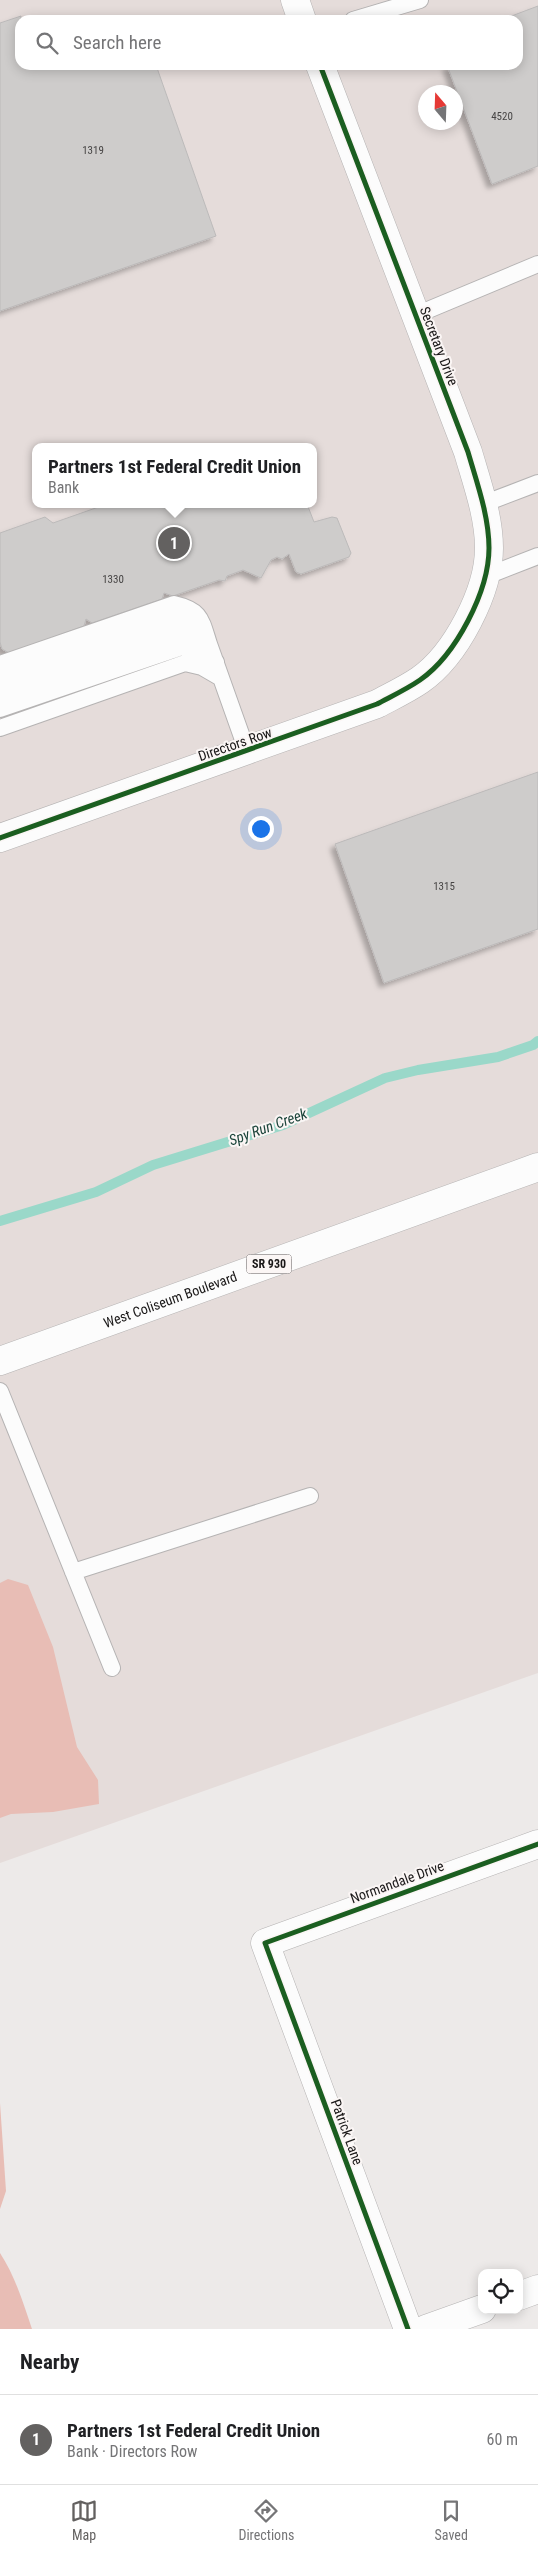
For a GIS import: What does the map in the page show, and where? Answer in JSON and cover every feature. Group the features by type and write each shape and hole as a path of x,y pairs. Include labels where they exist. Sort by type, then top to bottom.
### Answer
{"main road":[{"path":"294,0 300,15"},
{"name":"Secretary Drive","path":"322,70 468,452 483,504 489,549 484,577 481,592 458,639"},
{"name":"Directors Row","path":"0,838 378,704 422,679 458,639"},
{"name":"West Coliseum Boulevard","path":"0,1361 538,1167"},
{"name":"Normandale Drive","path":"264,1943 538,1844"},
{"name":"Patrick Lane","path":"264,1943 408,2329"},
{"path":"523,2295 538,2289"},
{"path":"426,2329 478,2310"}],"lane":[{"path":"370,15 420,0"},
{"path":"416,315 538,264"},
{"path":"483,504 538,483"},
{"path":"484,577 538,556"},
{"path":"0,664 174,604 190,607 201,620 247,751"},
{"path":"0,678 176,618 189,622 207,638"},
{"path":"0,694 178,633 207,638"},
{"path":"0,709 182,647 195,650 218,670"},
{"path":"0,728 185,663 218,670"},
{"path":"0,1391 112,1668"},
{"path":"73,1572 310,1496"}],"shaded area":[{"path":"0,0 538,0 538,1673 0,1863"},
{"path":"8,1579 28,1585 53,1647 77,1747 98,1780 99,1804 53,1812 11,1814 0,1818 0,1583"},
{"path":"0,2103 6,2191 0,2209"},
{"path":"0,2253 22,2299 32,2329 0,2329"}],"building":[{"path":"538,6 538,166 492,184 463,107 463,85 455,85 449,70 523,70 523,15 514,15"},
{"path":"15,18 15,70 158,70 216,236 0,311 0,23"},
{"path":"96,508 309,508 314,522 332,517 337,518 351,553 349,557 301,574 296,572 289,554 282,559 277,557 271,560 261,578 243,570 227,576 225,581 219,580 173,596 164,593 162,599 92,623 86,619 84,626 9,653 2,649 0,642 0,533 45,517 53,523"},
{"path":"538,772 538,929 384,983 335,844"}],"waterway":[{"name":"Spy Run Creek","path":"0,1221 96,1192 153,1165 283,1125 385,1078 418,1070 498,1057 533,1045 538,1041"}],"cycle path":[{"path":"0,838 377,704 420,680 433,669 458,639 477,602 488,565 489,548 487,524 479,488 468,452 322,70"},
{"path":"408,2329 265,1943 538,1844"}],"place":[{"name":"Partners 1st Federal Credit Union","path":"174,543"}]}
